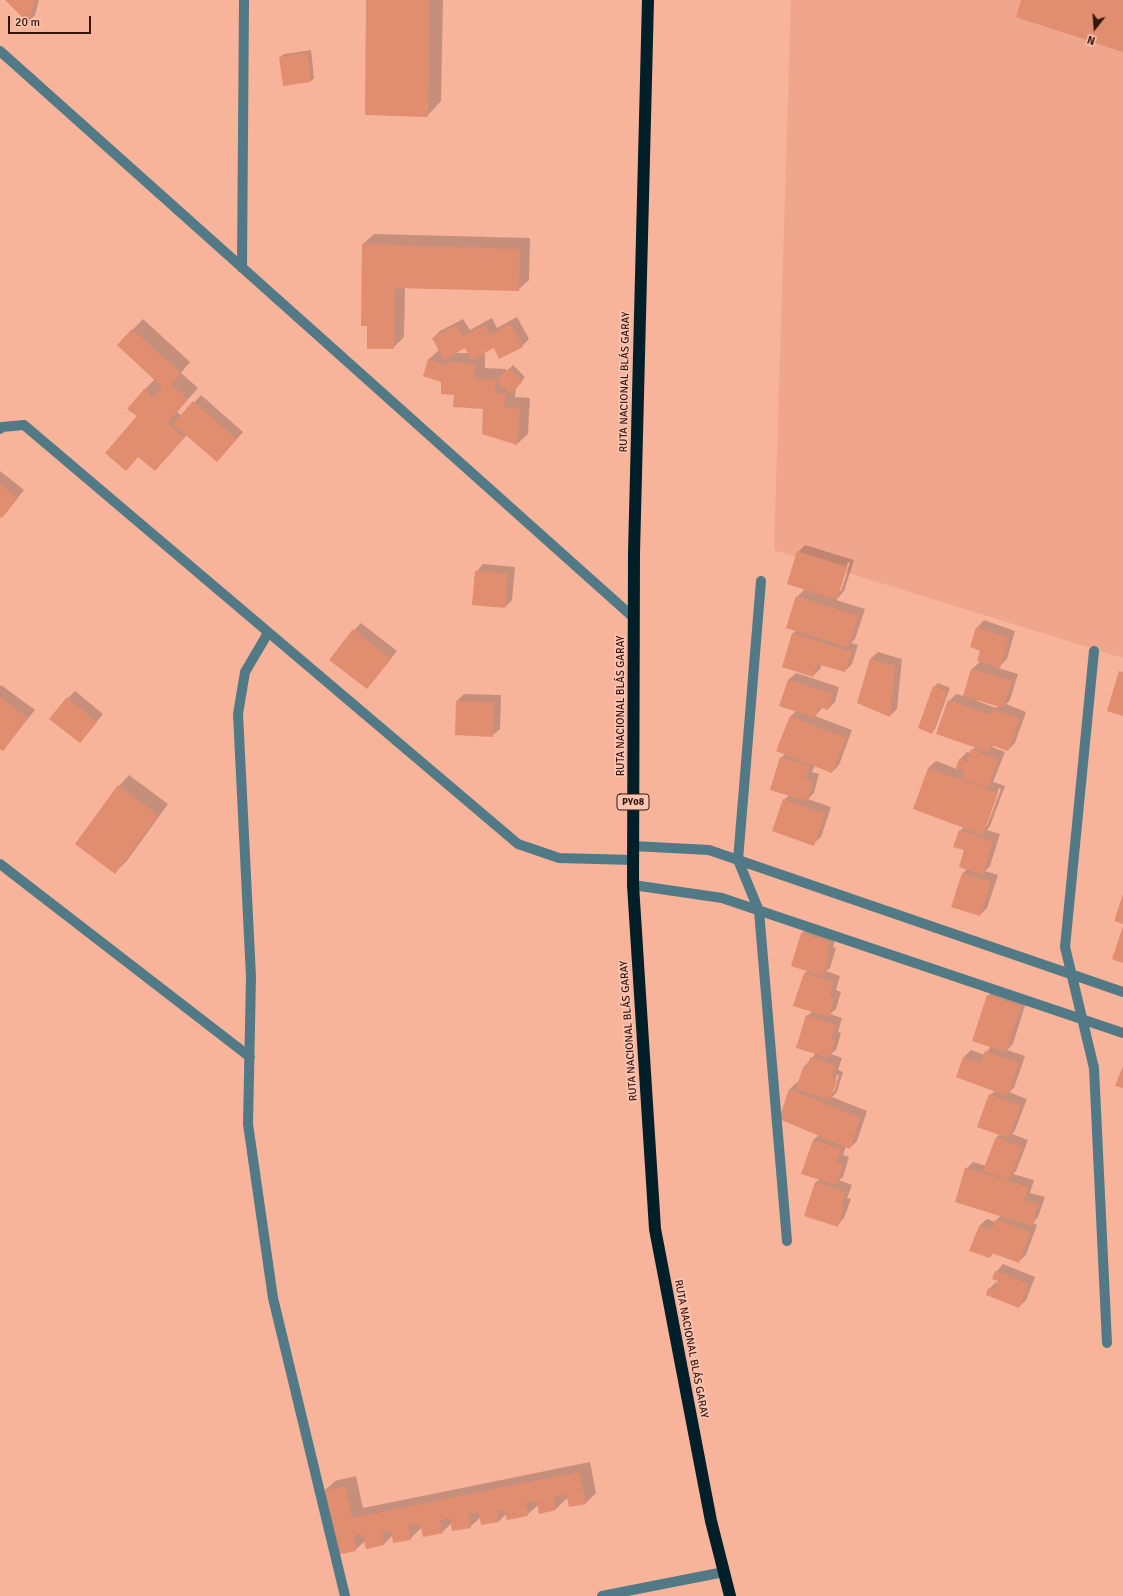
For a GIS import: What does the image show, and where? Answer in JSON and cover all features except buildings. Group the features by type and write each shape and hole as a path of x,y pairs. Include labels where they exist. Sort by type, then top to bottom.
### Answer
{"highway":[{"name":"RUTA NACIONAL BLÁS GARAY","path":"648,0 634,553 633,885 655,1229 711,1521 730,1596"}],"street":[{"path":"242,268 244,0"},
{"path":"0,51 634,618"},
{"path":"0,429 2,427 24,425 518,844 559,858 633,860"},
{"path":"761,581 738,860 759,911 787,1241"},
{"path":"268,633 245,672 238,714 251,978 248,1124 273,1298 345,1596"},
{"path":"1094,651 1065,947 1094,1068 1107,1343"},
{"path":"633,846 709,850 1123,992"},
{"path":"0,864 250,1057"},
{"path":"633,885 722,898 1123,1033"},
{"path":"602,1596 724,1572"}],"shaded area":[{"path":"791,0 1123,0 1123,658 774,550"}]}
